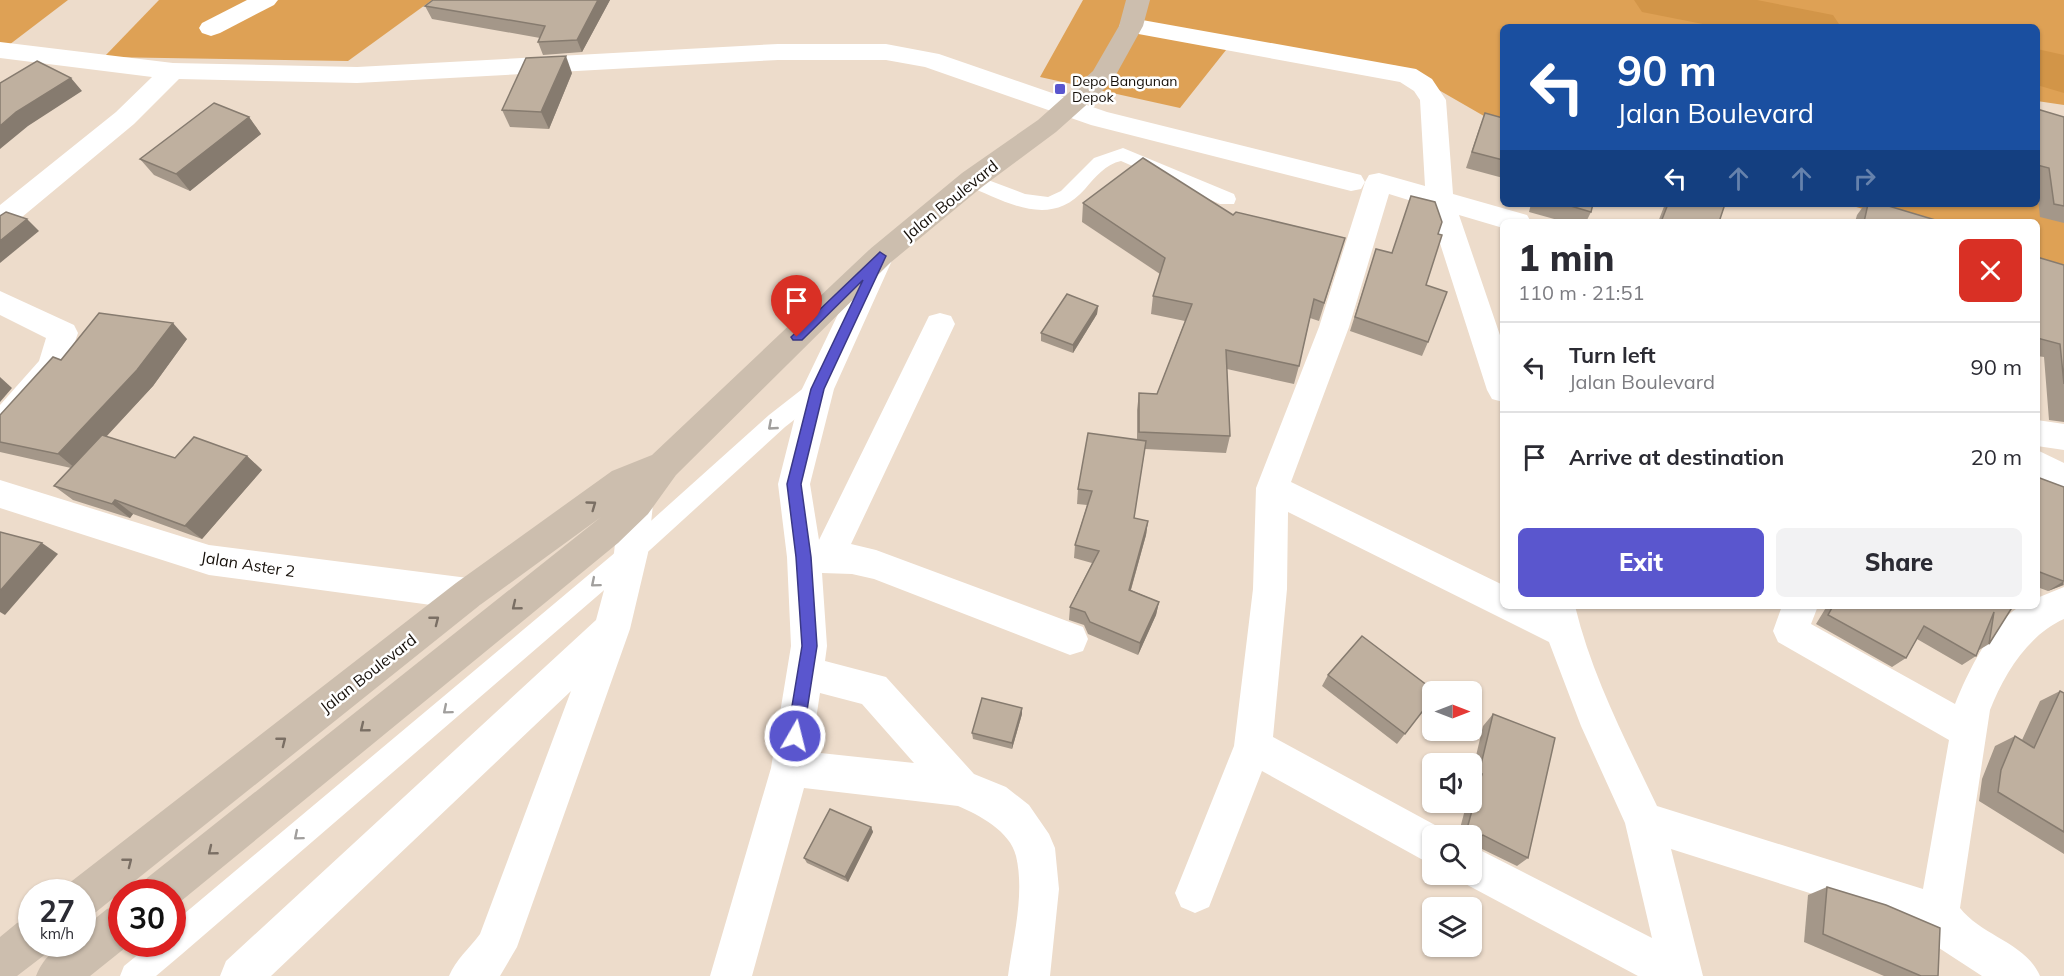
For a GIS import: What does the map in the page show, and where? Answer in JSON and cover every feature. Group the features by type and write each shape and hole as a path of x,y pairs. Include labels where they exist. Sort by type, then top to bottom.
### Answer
{"main road":[{"name":"Jalan Boulevard","path":"96,887 468,594 630,493 664,465 880,256 972,180 1068,109 1103,76 1135,13"},
{"name":"Jalan Boulevard","path":"176,879 606,533 630,493"},
{"path":"57,976 108,935"},
{"path":"0,963 18,949"}],"street":[{"path":"211,28 266,0"},
{"path":"1135,13 1407,75 1423,85 1433,100 1440,199 1500,381"},
{"path":"0,50 173,71 357,75 778,51 886,51 930,60 1068,109 1147,132 1351,182"},
{"path":"0,220 125,118 173,71"},
{"path":"1196,893 1253,746 1270,589 1272,488 1334,327 1379,182 1507,219"},
{"path":"731,976 790,768 809,646 815,557 794,484 818,389 880,256"},
{"path":"0,302 63,333 54,366 0,427"},
{"path":"815,557 940,324"},
{"path":"2040,433 2064,437"},
{"path":"2040,465 2064,479"},
{"path":"1272,488 1500,601"},
{"path":"470,976 479,970 496,947 612,629 631,553 630,493"},
{"name":"Jalan Aster 2","path":"0,494 209,560 468,594"},
{"path":"815,557 876,565 1070,639"},
{"path":"1939,914 1968,738 1965,729 1975,694 1999,657 2030,620 2064,603"},
{"path":"1523,609 1560,619 1600,726 1644,821 1682,976"},
{"path":"1799,609 1791,631 1965,729"},
{"path":"241,976 612,629"},
{"path":"805,673 873,689 960,787"},
{"path":"1253,746 1422,839"},
{"path":"790,768 960,787 992,801 1015,819 1035,848 1039,889 1029,976"},
{"path":"1644,821 1939,914 1954,933 2019,976"},
{"path":"1482,871 1682,976"}],"lane":[{"path":"972,180 1032,202 1046,204 1059,202 1101,160 1112,155 1123,154 1227,199"},
{"path":"186,931 631,553 769,429 818,389"},
{"path":"134,976 156,957"}],"shaded area":[{"path":"0,0 68,0 5,48 0,47"},
{"path":"159,0 432,0 348,61 104,57"},
{"path":"1083,0 2064,0 2064,105 2040,101 2040,24 1500,24 1500,125 1397,66 1230,45 1180,108 1040,77"},
{"path":"2040,203 2064,212 2064,268 2040,261 2040,219 1897,219 1856,207 2040,207"}],"building":[{"path":"433,0 598,0 577,40 538,42 545,26 425,6"},
{"path":"566,56 541,112 502,110 526,58"},
{"path":"37,61 71,78 16,112 0,126 0,83"},
{"path":"214,103 249,117 176,174 140,159"},
{"path":"2040,110 2064,117 2064,206 2054,204 2049,168 2040,166"},
{"path":"1485,113 1500,117 1500,159 1472,152"},
{"path":"1143,158 1233,215 1236,212 1345,238 1324,303 1314,299 1299,366 1226,350 1230,436 1139,432 1139,393 1157,394 1192,304 1153,296 1165,258 1083,203"},
{"path":"1411,196 1435,202 1442,222 1438,234 1442,235 1426,285 1447,292 1428,342 1355,317 1376,249 1392,253"},
{"path":"1574,207 1592,207 1591,212"},
{"path":"1667,207 1724,207 1720,219 1662,219"},
{"path":"1867,207 1892,207 1932,219 1865,219"},
{"path":"6,212 27,219 0,241 0,216"},
{"path":"2040,258 2064,265 2064,384 2060,344 2040,339"},
{"path":"1067,294 1098,306 1073,345 1041,333"},
{"path":"99,313 173,323 137,370 58,454 0,442 0,415 53,357 61,360"},
{"path":"1088,433 1146,441 1134,518 1148,521 1129,590 1159,602 1140,643 1090,622 1085,612 1070,607 1099,551 1075,545 1092,491 1078,489"},
{"path":"102,435 175,458 194,437 247,456 185,526 115,500 112,504 54,486"},
{"path":"2040,478 2064,487 2064,581 2040,572"},
{"path":"0,532 42,543 0,591"},
{"path":"1831,609 2011,609 1989,644 1994,612 1976,656 1924,626 1906,658 1828,615"},
{"path":"1362,636 1422,681 1422,712 1405,734 1328,675"},
{"path":"2060,691 2064,693 2064,832 1998,792 2001,770 2015,736 2034,748"},
{"path":"982,698 1022,708 1012,743 972,733"},
{"path":"1493,714 1555,738 1528,858 1482,836 1482,825 1468,825 1471,813 1482,813 1482,760"},
{"path":"830,809 871,827 845,877 804,858"},
{"path":"1827,887 1886,905 1940,928 1938,976 1921,976 1823,934"}],"waterway":[{"path":"1661,0 1796,24"},
{"path":"2040,68 2064,74"}],"place":[{"name":"Depo Bangunan Depok","path":"1060,89"}],"route":[{"path":"795,736 809,646 804,557 794,484 818,389 880,256 797,337"}]}
